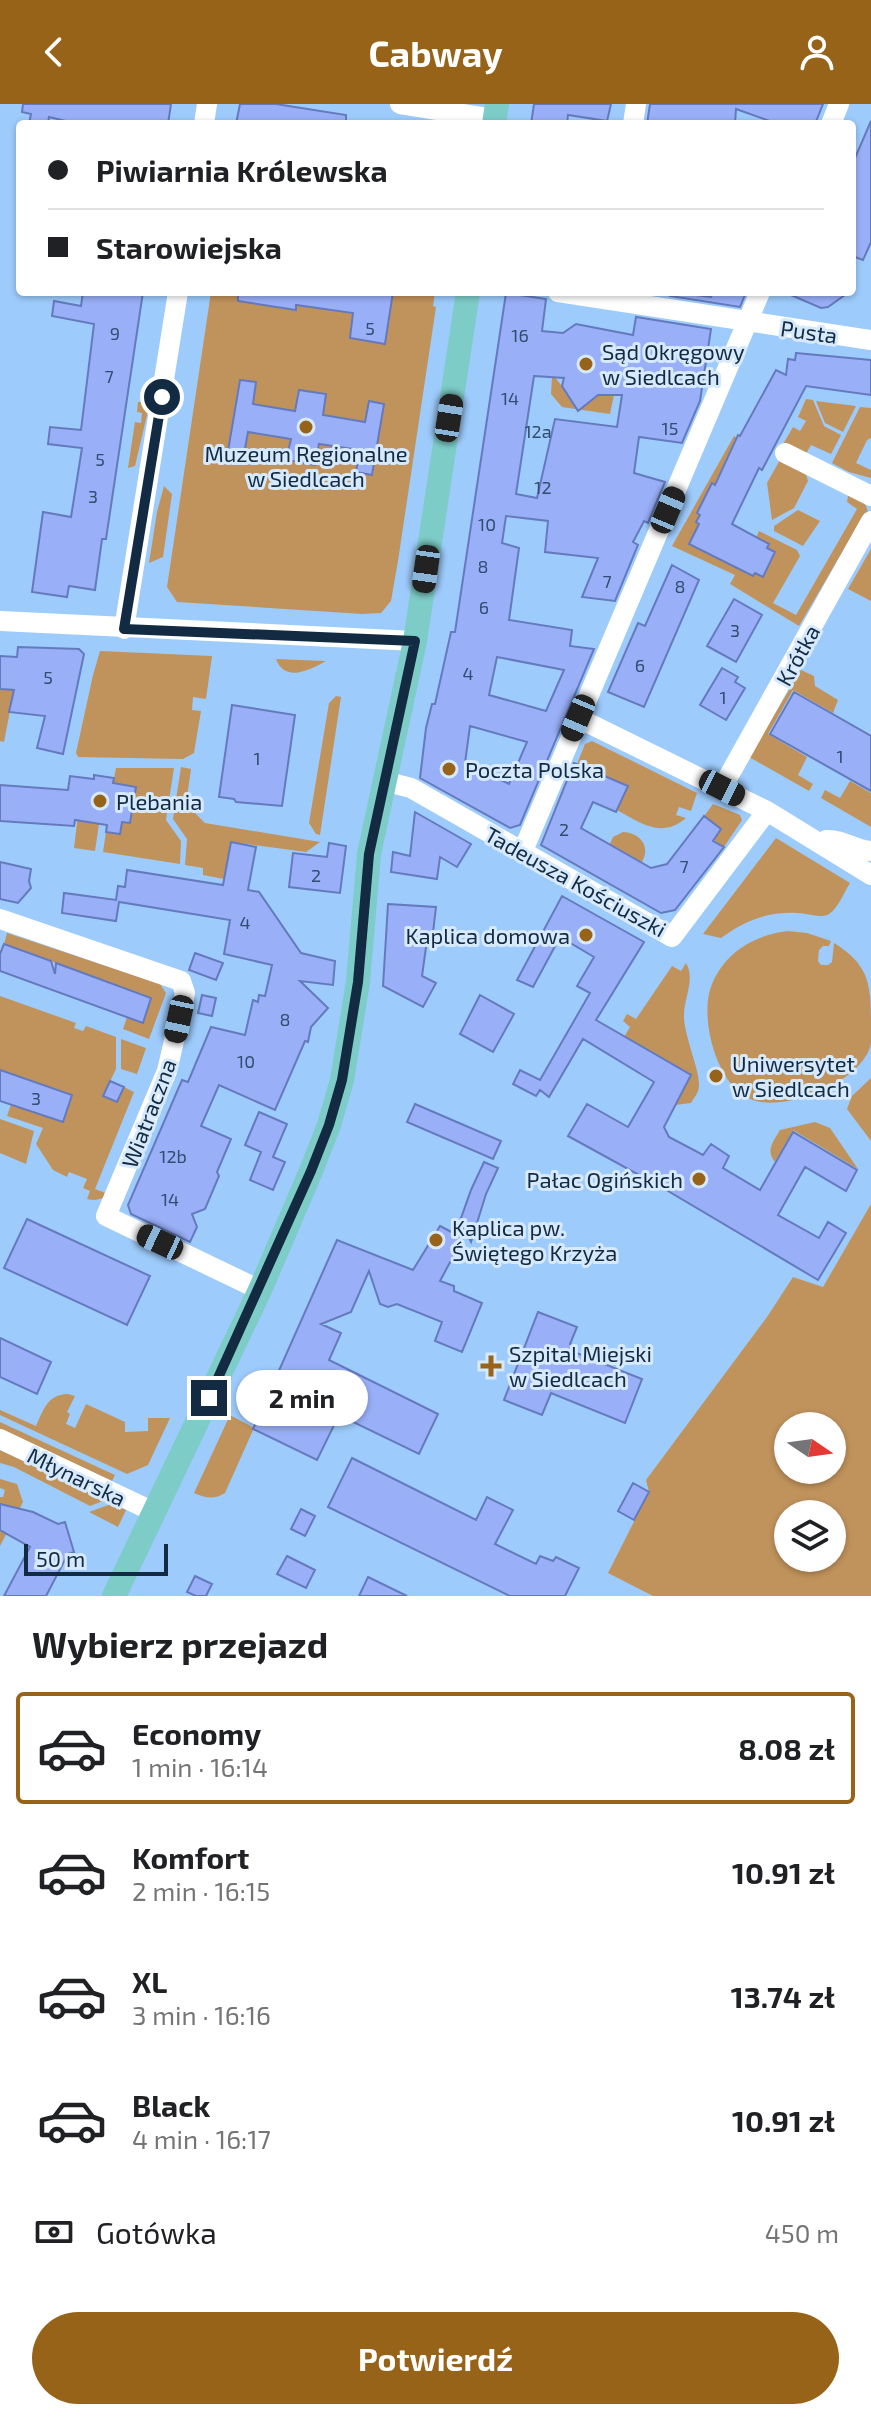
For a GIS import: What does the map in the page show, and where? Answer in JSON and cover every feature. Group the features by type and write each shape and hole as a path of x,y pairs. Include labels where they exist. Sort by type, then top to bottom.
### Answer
{"main road":[{"path":"114,1596 260,1290 329,1125 342,1080 358,982 369,854 415,641 467,296"}],"street":[{"path":"400,104 495,116"},
{"path":"124,629 177,296"},
{"name":"Pusta","path":"583,296 871,340"},
{"path":"522,853 758,296"},
{"path":"785,453 871,496"},
{"name":"Krótka","path":"722,788 871,521"},
{"path":"0,621 415,641"},
{"path":"578,718 767,811 871,875"},
{"name":"Tadeusza Kościuszki","path":"384,781 411,788 672,937 767,811"},
{"path":"814,840 839,839 857,849 871,851"},
{"name":"Wiatraczna","path":"0,919 181,981 185,993 167,1071 106,1216 260,1290"},
{"name":"Młynarska","path":"0,1439 154,1512"}],"shaded area":[{"path":"210,296 434,296 433,306 436,307 398,561 391,601 381,613 177,602 167,587"},
{"path":"618,376 610,414 562,407 551,394 552,377 564,389"},
{"path":"806,399 813,400 824,426 841,435 831,454 811,445 804,457 782,446 793,427 800,431 806,421 798,417"},
{"path":"816,401 856,406 843,432 825,423"},
{"path":"138,402 150,402 135,466 128,468 135,422 141,423 142,413 137,412"},
{"path":"860,407 871,408 871,438 867,440 856,463 871,470 871,478 832,463"},
{"path":"734,436 737,438 715,485 711,484 697,513 700,515 696,522 699,524 693,536 763,576 775,552 767,548 769,544 756,538 759,531 797,550 800,556 773,603 796,615 857,509 847,502 848,496 853,494 859,498 867,509 868,513 799,626 730,584 735,575 672,546"},
{"path":"781,458 805,471 808,481 794,508 772,520 767,483"},
{"path":"164,486 172,494 163,557 149,563 157,512"},
{"path":"798,510 820,521 803,546 774,531 774,526"},
{"path":"871,549 871,601 848,589"},
{"path":"100,651 212,656 206,699 193,697 192,710 201,711 194,753 183,759 78,757 76,753"},
{"path":"276,659 326,661 306,671 292,673 285,671"},
{"path":"801,670 814,676 815,686 838,700 833,713 793,690 768,734 807,757 798,775 813,784 809,791 749,757"},
{"path":"0,689 14,690 4,742 0,741"},
{"path":"336,696 341,697 320,835 309,823 329,703"},
{"path":"592,741 697,793 691,811 679,807 676,815 686,818 668,827 651,827 617,810 627,786 577,764 585,744"},
{"path":"181,767 191,769 186,804 205,823 320,842 306,852 231,842 224,879 203,875 203,868 185,865 187,839 173,819"},
{"path":"116,768 174,768 166,820 181,841 180,864 103,852 106,832 120,834 122,822 130,823 136,787 113,783"},
{"path":"850,781 871,793 871,827 821,798 825,790 840,798"},
{"path":"713,804 740,815 742,820 724,847 714,840 721,829 704,816"},
{"path":"78,815 86,816 86,822 99,824 95,851 74,848"},
{"path":"623,832 642,841 645,851 642,862 610,844 613,837"},
{"path":"776,838 850,883 835,908 822,916 787,913 767,916 748,922 721,938 703,934"},
{"path":"788,931 831,941 829,946 819,950 818,961 821,965 832,962 834,943 861,967 870,995 871,1044 865,1058 839,1082 803,1098 767,1103 740,1093 729,1082 709,1032 708,998 718,972 733,954 764,936"},
{"path":"7,933 160,984 166,993 149,1039 123,1029 127,1017 143,1023 151,998 4,944"},
{"path":"686,963 690,976 684,1018 699,1086 691,1103 675,1105 624,1037 630,1027 623,1021 627,1014 636,1019 672,966 681,971"},
{"path":"0,996 76,1023 74,1028 83,1031 86,1026 116,1037 116,1069 103,1096 117,1102 124,1087 134,1092 95,1189 108,1194 103,1198 87,1199 90,1191 83,1188 87,1179 69,1172 67,1177 53,1170 36,1144 43,1128 7,1116 11,1104 63,1122 72,1095 0,1070"},
{"path":"121,1039 146,1048 137,1074 121,1069"},
{"path":"871,1078 871,1141 847,1109 852,1096"},
{"path":"0,1119 34,1131 26,1164 0,1153"},
{"path":"815,1122 830,1128 858,1169 793,1130 775,1162 771,1150 780,1130"},
{"path":"871,1204 871,1596 653,1596 608,1573 649,1492 646,1480 767,1317 793,1277 823,1287"},
{"path":"68,1394 75,1396 67,1412 70,1414 66,1424 75,1428 86,1404 125,1422 125,1432 148,1431 148,1418 170,1418 148,1465 127,1474 0,1415 0,1410 36,1426 51,1400"},
{"path":"230,1415 254,1428 225,1493 210,1498 194,1493"},
{"path":"0,1422 115,1475 112,1481 0,1429"},
{"path":"0,1450 108,1499 90,1506 14,1467 0,1463"},
{"path":"0,1479 17,1484 23,1502 0,1546 7,1507 0,1504 5,1490 0,1488"},
{"path":"114,1503 126,1510 118,1527 89,1512"}],"building":[{"path":"23,104 171,104 169,120 61,120 49,117 49,120 30,120 31,114 22,112"},
{"path":"240,104 276,104 346,115 346,120 237,120"},
{"path":"534,104 611,104 607,120 568,115 567,120 532,120"},
{"path":"650,104 823,104 817,120 767,120 736,109 735,120 648,120"},
{"path":"871,121 871,242 863,260 856,257 856,156"},
{"path":"82,296 142,296 106,539 102,539 95,590 69,586 67,597 32,592 43,512 71,517 82,448 48,444 50,427 81,430 94,324 52,316 54,301 81,306"},
{"path":"238,296 392,296 385,344 350,338 353,313 296,305 296,310 238,301"},
{"path":"506,296 546,299 542,331 563,333 576,324 633,335 636,317 711,329 700,401 682,443 639,437 634,473 665,482 648,523 644,521 633,542 638,545 615,601 582,597 598,558 545,552 548,521 506,516 502,543 519,548 509,620 572,630 570,646 594,649 520,825 510,828 420,778 426,728 432,704 435,704 451,632 455,632","holes":["534,376 564,378 562,386 578,411 598,395 622,395 617,427 555,419 537,498 516,494","497,657 564,670 546,711 489,695","470,726 527,742 509,784 465,763"]},
{"path":"670,296 744,296 740,307"},
{"path":"793,296 843,296 828,307 821,308"},
{"path":"796,353 871,360 871,395 806,386 762,470 759,468 732,524 769,544 767,548 775,552 763,577 755,573 753,576 689,544 699,524 696,522 700,515 697,513 712,483 715,485 738,435 776,370 786,375 788,359 795,360"},
{"name":"Muzeum Regionalne w Siedlcach","path":"240,380 256,382 253,404 295,411 299,390 326,394 323,415 365,422 369,401 384,404 372,475 356,472 360,450 319,444 315,465 286,460 291,439 248,432 244,454 228,451"},
{"path":"672,565 699,580 644,707 608,692 638,623 645,626"},
{"path":"734,599 762,615 736,662 707,646"},
{"path":"18,647 79,649 84,654 63,754 37,748 45,716 9,712 14,690 0,689 0,656 17,657"},
{"path":"722,668 738,677 735,682 745,688 726,720 700,705"},
{"path":"794,692 871,736 871,791 770,734"},
{"path":"232,705 295,715 282,806 236,802 219,797"},
{"path":"574,763 628,786 616,812 593,802 581,828 651,868 667,864 704,816 721,829 713,841 724,847 675,910 661,913 541,845"},
{"path":"94,775 114,778 113,783 136,787 130,823 122,822 120,834 106,832 107,825 75,820 74,826 0,821 0,785 68,790 70,776 94,779"},
{"path":"415,812 471,844 457,867 440,857 437,879 391,872 393,852 410,856"},
{"path":"231,842 256,847 248,890 259,892 301,953 335,961 333,985 300,981 328,1008 311,1027 308,1042 305,1041 275,1110 219,1085 201,1126 231,1139 205,1209 192,1214 197,1227 190,1242 131,1214 128,1205 182,1080 188,1082 211,1027 245,1035 253,1000 258,1002 259,995 265,996 272,965 224,954 230,920 119,902 116,921 62,913 64,893 116,900 118,886 125,887 127,870 223,885"},
{"path":"329,843 346,846 340,893 289,887 293,853 327,857"},
{"path":"0,862 31,869 31,888 18,903 0,899"},
{"path":"562,896 644,942 596,1020 691,1075 664,1127 669,1137 703,1155 711,1144 729,1156 723,1168 760,1190 793,1132 857,1170 846,1191 805,1167 778,1215 819,1238 828,1222 846,1233 818,1280 663,1188 651,1176 648,1180 568,1136 587,1104 628,1127 654,1082 583,1039 549,1097 540,1090 536,1096 513,1084 520,1070 540,1080 590,993 577,986 594,957 560,937 533,987 517,980"},
{"path":"388,904 436,907 432,941 427,940 422,976 436,983 423,1007 383,986"},
{"path":"4,944 51,961 55,974 56,963 151,998 143,1023 0,971 0,954"},
{"path":"195,953 223,963 216,980 189,970"},
{"path":"202,995 216,998 212,1016 198,1013"},
{"path":"480,995 514,1014 493,1052 460,1034"},
{"path":"0,1070 72,1095 63,1122 0,1101"},
{"path":"110,1081 124,1087 117,1102 103,1096"},
{"path":"415,1104 501,1141 493,1159 407,1122"},
{"path":"259,1112 287,1124 273,1157 285,1162 273,1190 250,1180 261,1152 245,1145"},
{"path":"484,1162 498,1168 471,1242 460,1221"},
{"path":"27,1219 150,1276 127,1325 4,1268"},
{"path":"440,1226 463,1238 440,1281 482,1303 462,1352 435,1341 442,1322 397,1304 388,1307 380,1304 369,1271 351,1312 321,1324 341,1333 329,1360 438,1414 419,1454 339,1415 317,1460 253,1429 337,1240 413,1270"},
{"path":"538,1312 577,1327 570,1344 576,1347 574,1352 642,1379 625,1423 551,1393 542,1415 504,1400"},
{"path":"0,1338 51,1362 37,1394 0,1377"},
{"path":"352,1458 476,1520 487,1497 513,1510 495,1544 536,1564 540,1556 553,1561 556,1557 579,1568 565,1596 510,1596 328,1507"},
{"path":"633,1483 649,1492 634,1520 618,1511"},
{"path":"0,1504 33,1512 58,1524 65,1522 74,1552 68,1554 46,1596 4,1596 30,1547 0,1530"},
{"path":"301,1509 315,1516 305,1536 291,1529"},
{"path":"287,1556 315,1570 306,1588 277,1574"},
{"path":"195,1576 212,1584 206,1596 187,1592"},
{"path":"368,1577 407,1596 359,1596"}],"place":[{"name":"Sąd Okręgowy w Siedlcach","path":"586,364"},
{"name":"Muzeum Regionalne w Siedlcach","path":"306,427"},
{"name":"Poczta Polska","path":"449,769"},
{"name":"Plebania","path":"100,801"},
{"name":"Kaplica domowa","path":"586,935"},
{"name":"Uniwersytet w Siedlcach","path":"716,1076"},
{"name":"Pałac Ogińskich","path":"699,1179"},
{"name":"Kaplica pw. Świętego Krzyża","path":"436,1240"},
{"name":"Szpital Miejski w Siedlcach","path":"491,1366"}],"route":[{"path":"162,397 124,629 415,641 369,854 358,982 342,1080 311,1171 241,1333 209,1398"}]}
